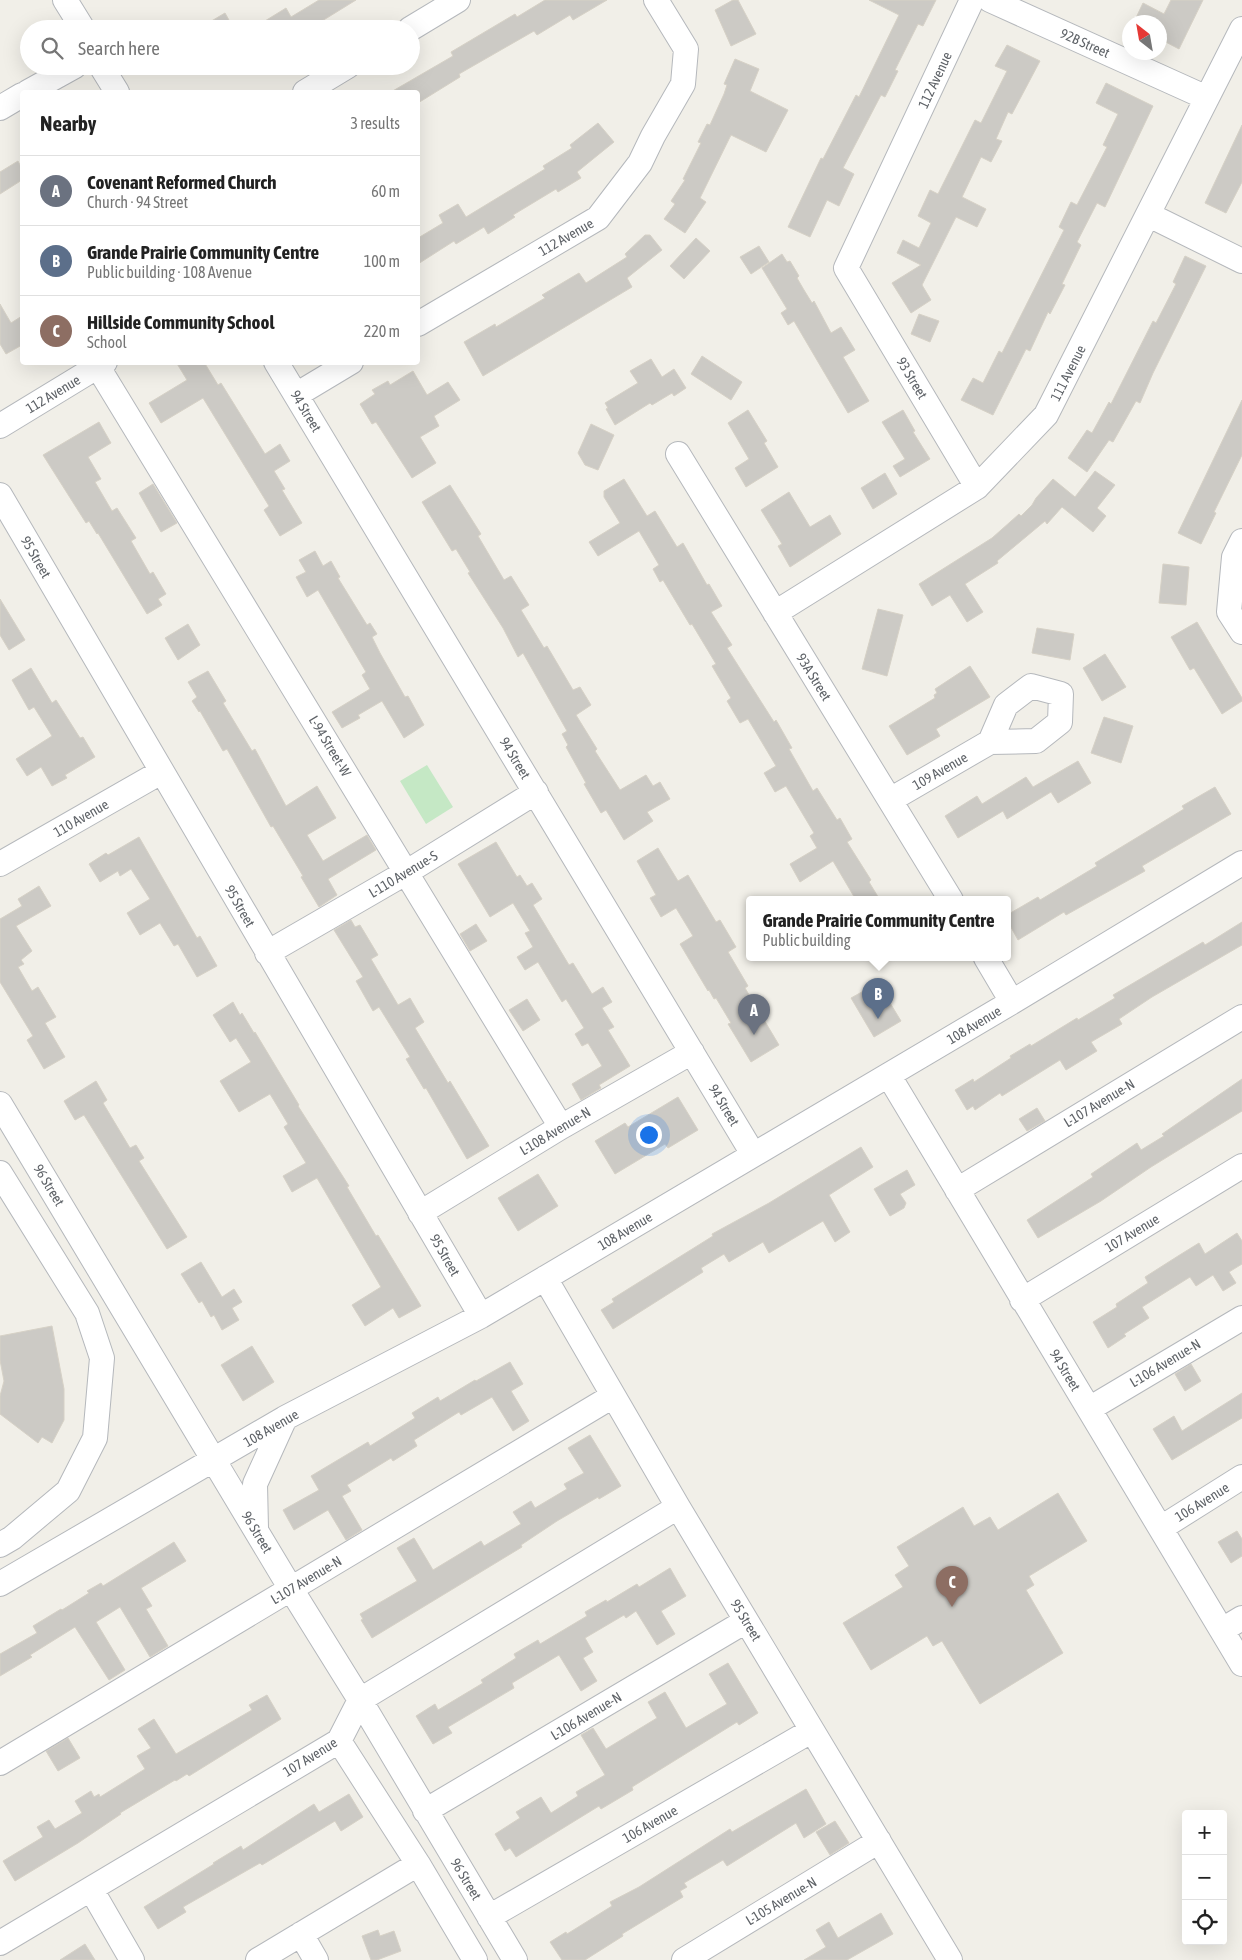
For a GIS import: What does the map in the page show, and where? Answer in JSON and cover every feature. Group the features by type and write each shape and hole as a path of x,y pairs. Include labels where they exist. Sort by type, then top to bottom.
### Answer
{"street":[{"path":"65,0 77,20"},
{"path":"420,23 458,0"},
{"name":"112 Avenue","path":"420,323 598,218 640,164 653,136 683,84 686,49 656,0"},
{"name":"112 Avenue","path":"846,268 972,0"},
{"name":"92B Street","path":"990,0 1207,98"},
{"name":"111 Avenue","path":"775,613 977,487 1046,415 1242,29"},
{"path":"32,90 59,75"},
{"path":"107,75 116,90"},
{"path":"308,90 333,75"},
{"path":"0,108 20,97"},
{"path":"1149,215 1242,261"},
{"name":"93 Street","path":"846,268 977,487"},
{"name":"112 Avenue","path":"0,426 102,365"},
{"name":"L-94 Street-W","path":"102,365 561,1126"},
{"name":"94 Street","path":"278,365 754,1154"},
{"path":"296,395 346,365"},
{"name":"93A Street","path":"678,454 949,896"},
{"name":"95 Street","path":"0,495 481,1316"},
{"path":"1242,541 1234,556 1229,612 1242,632"},
{"name":"109 Avenue","path":"890,800 990,742"},
{"name":"110 Avenue","path":"0,864 162,772"},
{"name":"L-110 Avenue-S","path":"267,952 408,872 536,792"},
{"name":"108 Avenue","path":"0,1584 285,1418 481,1316 889,1076 1242,863"},
{"path":"988,961 1012,1002"},
{"name":"L-107 Avenue-N","path":"956,1190 1242,1016"},
{"name":"L-108 Avenue-N","path":"420,1213 561,1126 692,1052"},
{"name":"94 Street","path":"889,1076 1242,1664"},
{"name":"96 Street","path":"0,1104 515,1960"},
{"name":"107 Avenue","path":"1022,1300 1242,1166"},
{"path":"0,1173 87,1313 102,1358 95,1438 68,1491 6,1542 30,1567"},
{"name":"95 Street","path":"545,1278 678,1507 879,1842 945,1958"},
{"name":"L-106 Avenue-N","path":"1089,1409 1242,1318"},
{"name":"L-107 Avenue-N","path":"0,1763 613,1396"},
{"path":"256,1530 255,1484 285,1418"},
{"name":"106 Avenue","path":"1161,1528 1242,1477"},
{"path":"360,1700 678,1507"},
{"path":"1222,1630 1242,1618"},
{"name":"L-106 Avenue-N","path":"425,1811 746,1620"},
{"name":"107 Avenue","path":"0,1943 339,1741 360,1700"},
{"name":"106 Avenue","path":"489,1917 812,1731"},
{"path":"339,1741 418,1864 475,1960"},
{"name":"L-105 Avenue-N","path":"684,1960 879,1842"},
{"path":"258,1960 418,1864"},
{"path":"91,1889 132,1960"},
{"path":"301,1934 316,1960"}],"green space":[{"path":"427,765 453,807 426,824 400,781"}],"building":[{"path":"319,0 356,0 324,20 267,20 286,8 291,17"},
{"path":"545,0 607,0 573,20 570,15 537,35 534,31 459,74 460,77 420,102 420,90 394,90 453,56 451,52 515,14 517,17"},
{"path":"733,0 738,0 756,34 731,46 715,10"},
{"path":"869,0 936,0 923,26 918,24 895,70 898,71 885,97 881,95 843,168 854,174 839,206 827,200 810,237 788,227 821,158 823,159 856,95 859,97 899,15"},
{"path":"1171,0 1203,0 1179,49 1167,43 1167,15 1137,15 1143,3 1164,14"},
{"path":"225,13 229,20 213,20"},
{"path":"1007,45 1040,61 1012,114 1008,112 996,139 1002,141 991,162 981,157 962,197 986,209 977,227 956,217 922,285 931,300 911,313 892,283 921,265 897,253 903,240 919,248 931,223 918,216 930,190 938,194 975,120 981,123 1007,71 995,66"},
{"path":"735,59 759,69 750,91 788,110 766,152 731,135 700,198 706,202 685,233 664,219 675,204 671,201 685,180 683,179 701,143 698,142 707,124 710,125 724,94 727,85 724,84"},
{"path":"1106,83 1153,106 1105,207 1097,203 1077,242 1081,245 1062,284 1065,285 1050,314 1048,312 1030,351 1026,349 993,415 961,400 973,378 983,383 999,351 1002,353 1064,230 1059,227 1071,202 1077,205 1107,147 1103,145 1118,114 1096,103"},
{"path":"598,123 614,142 577,172 581,178 558,192 556,189 513,215 515,217 488,234 484,227 456,244 454,241 420,263 420,237 443,223 439,215 458,204 466,217 545,169 543,166 572,148 570,145"},
{"path":"1242,125 1242,182 1226,213 1205,203"},
{"path":"18,161 20,165 20,181 0,194 0,172"},
{"path":"645,235 650,235 662,250 627,278 632,287 483,376 464,342 495,324 496,327 545,298 542,295 579,273 586,283 627,257 625,254"},
{"path":"696,238 710,251 684,279 670,266"},
{"path":"759,246 769,262 751,274 740,257"},
{"path":"782,254 787,262 790,261 799,276 797,278 812,303 814,301 831,333 841,327 855,350 843,357 869,401 848,413 794,321 788,325 781,313 787,309 762,268"},
{"path":"1185,256 1206,266 1140,403 1136,401 1113,442 1109,440 1087,472 1068,458 1087,430 1092,433 1109,402 1111,404 1153,321 1156,323 1176,284 1173,282"},
{"path":"0,304 11,323 20,317 20,346 6,354 0,344"},
{"path":"919,314 939,321 930,342 911,334"},
{"path":"702,356 742,382 731,400 691,374"},
{"path":"651,359 662,377 674,369 686,388 674,396 672,393 652,405 650,403 615,425 606,409 608,408 605,403 638,383 630,371"},
{"path":"178,365 206,365 218,385 221,383 265,454 280,444 290,461 274,471 285,489 282,490 302,523 280,536 264,510 269,506 203,398 161,423 149,403 187,380"},
{"path":"413,371 427,395 448,382 460,400 434,416 439,426 420,437 436,463 412,478 376,422 372,424 360,404 375,394 372,390 388,381 390,385"},
{"path":"1242,400 1242,455 1214,512 1216,513 1201,544 1178,533"},
{"path":"748,410 767,441 764,443 778,467 746,487 735,468 749,459 728,423"},
{"path":"903,410 915,431 913,432 930,459 900,477 893,466 905,459 882,422"},
{"path":"99,422 111,443 88,457 101,479 95,482 112,511 117,508 136,538 131,541 150,574 153,572 166,594 158,599 162,605 147,614 98,533 89,521 86,523 43,455"},
{"path":"591,424 614,435 598,470 585,465 578,453"},
{"path":"1095,471 1115,485 1097,508 1106,516 1093,532 1062,507 1047,524 1045,521 997,561 998,563 965,584 983,612 967,622 950,595 932,606 919,584 992,538 1019,514 1021,516 1053,479 1075,497"},
{"path":"885,473 897,494 873,509 861,488"},
{"path":"624,479 647,516 655,511 677,547 683,543 707,585 709,584 722,606 711,612 732,645 727,648 774,722 776,720 792,748 789,749 813,791 817,788 837,820 840,818 852,839 847,842 871,880 869,882 878,896 854,896 833,861 800,882 790,864 817,848 810,836 814,833 786,786 775,792 764,773 776,766 748,719 740,723 727,701 731,698 712,666 716,664 663,580 660,582 653,569 659,565 639,531 598,556 589,542 620,523 604,497 604,491"},
{"path":"153,484 177,523 161,532 139,493"},
{"path":"450,485 481,534 478,536 504,580 511,576 529,605 521,610 544,648 547,646 573,690 580,687 591,705 576,715 597,749 595,751 620,790 646,775 653,786 660,782 670,799 647,812 653,821 624,840 606,810 601,813 584,784 586,783 566,747 568,745 562,734 567,731 523,653 518,657 503,628 468,573 470,572 456,549 452,551 422,502"},
{"path":"789,492 810,527 830,515 841,534 790,567 778,546 782,544 761,510"},
{"path":"315,551 323,566 331,561 340,577 338,578 367,625 370,623 377,634 372,637 380,653 405,697 408,696 424,725 404,738 382,701 358,715 360,718 342,728 332,712 370,689 362,675 366,672 318,590 307,597 296,577 306,572 299,560"},
{"path":"1163,564 1189,567 1186,605 1159,603"},
{"path":"0,599 25,640 9,650 0,635"},
{"path":"878,609 903,615 887,676 862,669"},
{"path":"1197,622 1242,698 1242,701 1222,714 1194,668 1190,670 1171,637"},
{"path":"188,624 200,645 178,660 165,638"},
{"path":"1037,628 1074,634 1070,660 1032,653"},
{"path":"1105,654 1126,687 1102,701 1083,668"},
{"path":"970,666 990,697 936,729 940,736 907,755 889,726 935,698 934,695 937,693 935,689"},
{"path":"31,668 52,703 56,700 80,738 83,737 95,757 65,775 67,778 52,786 41,767 27,776 16,759 52,736 34,707 29,710 12,680"},
{"path":"208,671 226,701 223,703 252,751 255,749 286,806 317,786 336,818 307,835 323,861 367,835 376,850 328,879 337,895 319,907 301,877 303,876 273,826 271,827 227,749 223,751 200,711 192,701 197,697 188,682"},
{"path":"1104,717 1133,726 1121,763 1091,753"},
{"path":"1078,761 1091,783 1058,803 1051,792 1007,819 1003,811 958,838 945,816 977,796 982,804 1026,777 1033,787"},
{"path":"1215,787 1231,814 1142,866 1145,871 1066,915 1064,912 1018,940 1011,927 1011,913 1038,897 1040,900 1097,866 1095,863 1184,809 1182,806"},
{"path":"139,837 197,938 200,936 217,966 197,977 178,944 174,946 160,923 140,935 127,913 150,899 131,869 120,876 118,871 100,882 89,864 106,853 108,855"},
{"path":"496,842 517,877 520,875 527,886 532,883 542,899 533,905 569,965 573,963 592,994 603,987 612,1002 602,1008 614,1027 608,1030 630,1066 599,1085 601,1088 581,1100 572,1084 602,1066 588,1043 582,1046 575,1034 584,1028 566,999 562,1002 538,962 525,970 517,957 533,947 525,933 530,931 513,903 490,917 458,864"},
{"path":"658,848 678,881 688,875 716,922 720,920 736,947 728,952 748,986 745,988 779,1045 751,1062 728,1024 731,1023 716,998 714,999 708,991 680,944 693,936 676,908 661,917 650,898 656,895 637,861"},
{"path":"39,886 51,906 16,926 32,951 21,960 24,964 18,967 32,991 38,987 56,1017 45,1023 65,1057 44,1069 27,1040 33,1036 0,982 0,919 22,906 18,899"},
{"path":"351,920 355,927 360,925 378,955 371,959 398,1005 410,998 424,1022 415,1028 489,1146 467,1159 426,1088 424,1089 406,1059 410,1057 379,1007 373,1011 356,981 363,977 334,930"},
{"path":"1242,922 1242,945 1152,997 1119,1019 1122,1024 1091,1042 1097,1051 1066,1070 1060,1060 1002,1096 1000,1093 975,1110 973,1106 967,1110 955,1090 973,1079 974,1082 1030,1044 1031,1046 1077,1018 1078,1020 1115,998 1113,995 1203,942 1205,945"},
{"path":"476,924 487,941 470,951 460,934"},
{"path":"878,983 901,1021 874,1037 851,998"},
{"path":"527,999 540,1020 523,1031 509,1010"},
{"path":"233,1002 240,1015 242,1013 255,1032 298,1106 349,1186 347,1187 376,1236 378,1235 421,1306 399,1318 393,1308 365,1326 352,1305 381,1287 317,1178 292,1192 283,1176 306,1163 284,1127 288,1124 270,1094 239,1112 220,1081 251,1062 236,1038 230,1042 213,1015"},
{"path":"1242,1079 1242,1111 1151,1167 1101,1201 1038,1238 1027,1220 1093,1177 1091,1174 1137,1143 1141,1150 1164,1136 1162,1134"},
{"path":"96,1081 107,1100 103,1103 130,1148 136,1145 144,1158 139,1161 187,1237 167,1249 84,1115 75,1120 64,1101"},
{"path":"678,1097 698,1130 668,1148 665,1144 615,1174 595,1141 625,1123 628,1127"},
{"path":"1037,1108 1045,1121 1027,1131 1019,1119"},
{"path":"861,1147 873,1167 829,1195 850,1232 835,1242 823,1221 769,1253 763,1242 729,1262 724,1254 701,1268 703,1272 613,1329 601,1310 614,1302 612,1299 713,1236 712,1234 769,1203"},
{"path":"907,1170 915,1185 900,1194 906,1203 904,1208 890,1216 874,1189"},
{"path":"538,1174 558,1206 518,1231 498,1198"},
{"path":"1237,1233 1242,1241 1242,1264 1229,1272 1236,1283 1223,1291 1213,1275 1196,1286 1190,1277 1142,1307 1149,1318 1124,1334 1126,1336 1108,1348 1093,1322 1117,1307 1116,1304 1148,1283 1145,1277 1199,1243 1205,1254"},
{"path":"201,1262 222,1297 234,1289 242,1302 232,1308 239,1320 222,1330 214,1315 211,1317 202,1301 199,1303 181,1274"},
{"path":"52,1326 64,1389 64,1420 52,1443 42,1437 38,1443 0,1414 0,1396 4,1381 0,1360 0,1336"},
{"path":"252,1346 274,1382 243,1401 221,1365"},
{"path":"510,1362 523,1384 511,1391 529,1421 513,1431 492,1397 461,1415 459,1412 414,1440 417,1446 393,1461 391,1458 347,1485 351,1491 342,1496 362,1530 346,1540 328,1510 294,1530 283,1510 319,1490 311,1476 368,1442 370,1446 415,1418 412,1413 438,1397 440,1401"},
{"path":"1191,1364 1201,1381 1185,1391 1175,1374"},
{"path":"1242,1393 1242,1418 1172,1460 1153,1429 1174,1416 1182,1431"},
{"path":"590,1435 621,1486 557,1521 521,1545 522,1547 372,1638 361,1620 363,1619 360,1614 417,1581 397,1548 414,1538 433,1570 481,1541 484,1546 521,1524 513,1512 531,1501 535,1508 567,1489 564,1484 584,1473 568,1448"},
{"path":"1058,1493 1087,1541 1029,1576 1034,1585 1026,1590 1063,1653 980,1704 942,1641 933,1646 927,1636 871,1670 843,1623 903,1587 895,1575 909,1566 897,1547 963,1507 974,1526 990,1517 998,1530"},
{"path":"1237,1531 1242,1539 1242,1556 1231,1563 1218,1542"},
{"path":"174,1542 186,1561 141,1588 152,1606 146,1609 168,1646 150,1657 120,1607 96,1622 125,1670 109,1680 75,1627 30,1655 32,1657 0,1676 0,1654 37,1633 33,1626 89,1593 87,1591 101,1583 103,1586"},
{"path":"670,1568 686,1596 661,1611 675,1634 657,1645 636,1611 626,1618 624,1615 585,1638 593,1652 583,1658 597,1681 581,1691 559,1655 512,1683 514,1688 448,1727 452,1733 433,1744 416,1716 435,1704 438,1710 483,1683 481,1680 516,1658 514,1654 538,1640 540,1644 587,1616 585,1612 606,1600 607,1602 637,1584 639,1587"},
{"path":"728,1663 758,1713 739,1725 737,1722 632,1787 633,1790 601,1809 599,1806 516,1857 510,1848 505,1851 495,1834 520,1818 516,1812 541,1797 551,1813 578,1796 576,1792 605,1775 581,1735 593,1728 606,1749 657,1718 648,1702 665,1692 686,1728 727,1704 709,1674"},
{"path":"267,1695 281,1719 189,1776 187,1774 175,1780 120,1813 78,1843 15,1881 3,1861 43,1837 37,1827 49,1820 55,1829 82,1813 75,1801 91,1791 94,1797 99,1794 100,1797 145,1769 137,1756 151,1748 138,1729 154,1719 176,1754 252,1710 249,1705"},
{"path":"68,1738 80,1758 58,1771 46,1751"},
{"path":"806,1789 826,1824 804,1838 796,1823 727,1866 723,1860 684,1883 687,1887 680,1891 683,1897 622,1934 623,1936 585,1960 562,1960 550,1942 566,1932 567,1934 612,1906 610,1902 639,1887 730,1829 732,1832"},
{"path":"349,1794 363,1817 341,1831 335,1821 262,1865 260,1863 183,1907 186,1912 158,1929 144,1907 241,1846 243,1850 314,1804 319,1812"},
{"path":"835,1821 849,1843 830,1855 816,1832"},
{"path":"881,1913 893,1934 847,1960 804,1960 826,1947 816,1930 829,1922 838,1938"},
{"path":"378,1930 380,1936 394,1931 401,1951 377,1960 371,1960 362,1936"},
{"path":"85,1944 95,1960 60,1960"}],"place":[{"name":"Grande Prairie Community Centre","path":"878,1019"},
{"name":"Covenant Reformed Church","path":"754,1035"},
{"name":"Hillside Community School","path":"952,1607"}]}
